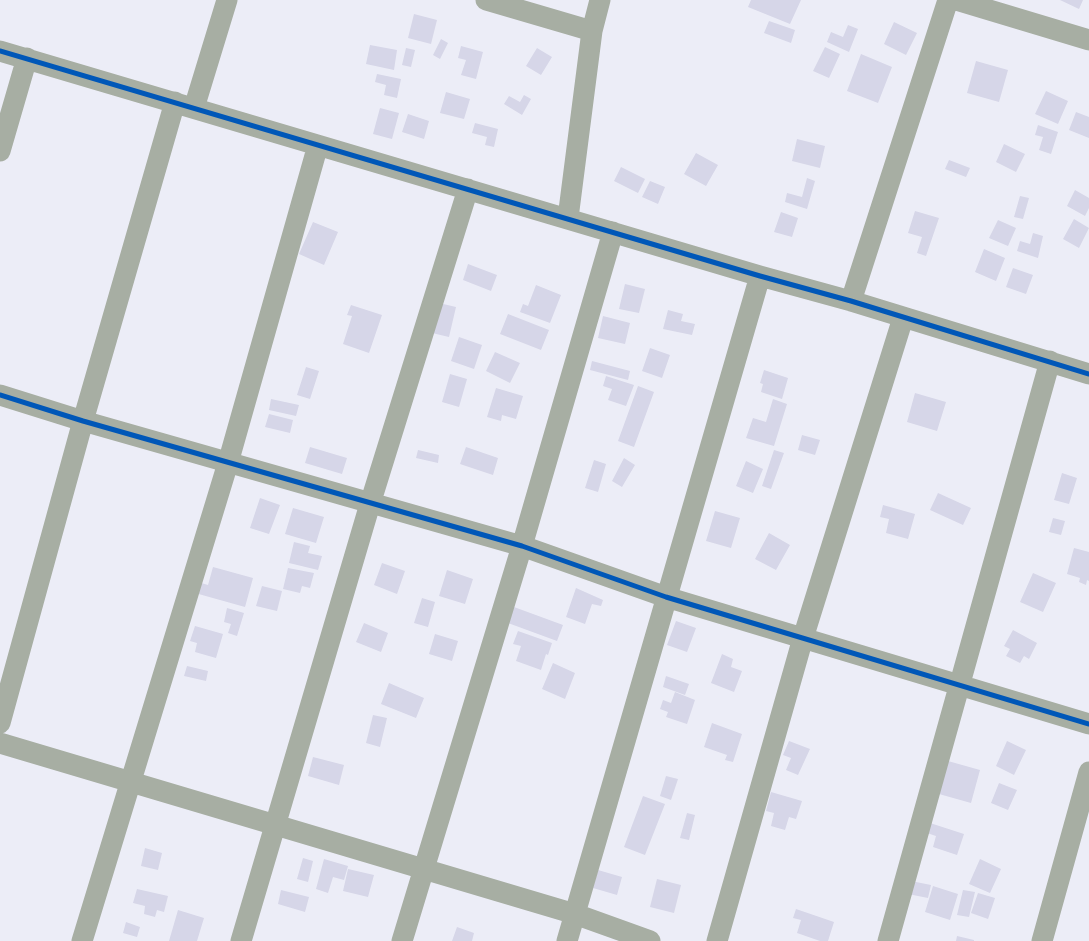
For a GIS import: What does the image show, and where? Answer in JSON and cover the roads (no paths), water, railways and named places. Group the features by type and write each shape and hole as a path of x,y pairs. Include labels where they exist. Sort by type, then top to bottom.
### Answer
{"street":[{"path":"0,723 83,421 185,105 227,0"},
{"path":"486,0 592,31"},
{"path":"568,218 592,31 600,0"},
{"path":"850,301 948,0"},
{"path":"956,0 1089,40"},
{"path":"0,51 850,301 1089,374"},
{"path":"0,151 27,58"},
{"path":"82,941 228,462 318,145"},
{"path":"241,941 370,504 468,189"},
{"path":"402,941 522,546 613,232"},
{"path":"567,941 760,276"},
{"path":"717,941 803,638 904,318"},
{"path":"888,941 1050,361"},
{"path":"0,394 83,421 522,546 666,597 1089,724"},
{"path":"0,743 575,914 650,941"},
{"path":"1042,941 1089,772"}]}
